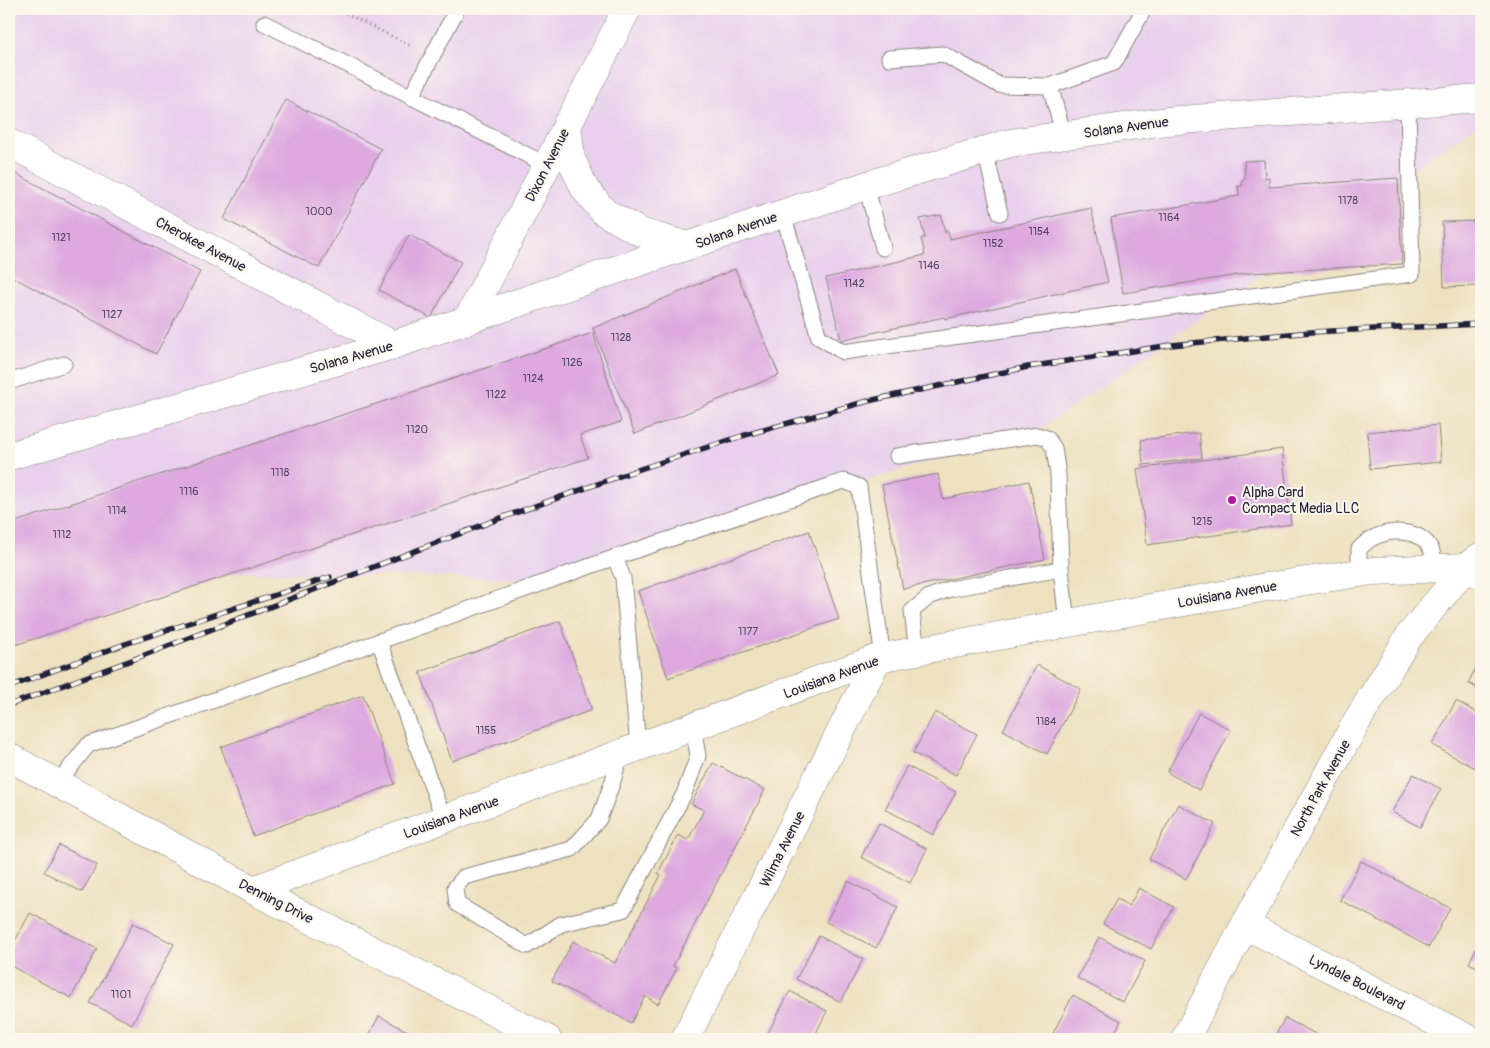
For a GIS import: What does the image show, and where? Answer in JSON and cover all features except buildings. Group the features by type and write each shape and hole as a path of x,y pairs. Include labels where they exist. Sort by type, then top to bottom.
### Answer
{"street":[{"name":"Dixon Avenue","path":"467,321 627,9"},
{"name":"Solana Avenue","path":"9,456 393,345 866,186 1010,143 1168,121 1481,98"},
{"path":"567,124 571,160 585,189 604,212 640,232 687,246"},
{"name":"Cherokee Avenue","path":"9,143 393,345"},
{"name":"Louisiana Avenue","path":"253,890 881,658 1266,587 1359,573 1476,566"},
{"name":"North Park Avenue","path":"1185,1039 1357,721 1410,635 1476,566"},
{"name":"Wilma Avenue","path":"684,1039 881,658"},
{"name":"Denning Drive","path":"10,760 58,782 253,890 547,1039"},
{"name":"Lyndale Boulevard","path":"1245,925 1469,1039"}],"lane":[{"path":"889,58 943,54 999,85 1050,86 1114,63 1144,9"},
{"path":"411,97 456,10"},
{"path":"264,23 547,165"},
{"path":"1050,86 1064,136"},
{"path":"783,214 818,337 843,352 1412,274 1408,103"},
{"path":"984,151 1000,213"},
{"path":"866,186 884,248"},
{"path":"9,382 64,364"},
{"path":"897,456 1038,435 1046,438 1054,448 1058,475 1061,569 1067,624"},
{"path":"58,782 88,745 613,558 844,482 859,487 881,658"},
{"path":"1359,573 1358,549 1371,539 1388,532 1418,536 1432,550 1435,568"},
{"path":"613,558 623,578 629,751 613,781 599,819 572,849 464,877 454,888 457,904 527,946 561,924 623,910 684,794 698,756 693,727"},
{"path":"917,652 912,611 928,597 950,589 1061,569"},
{"path":"379,641 444,820"}],"path":[{"path":"337,9 414,48"}],"shaded area":[{"path":"9,9 1481,9 1481,117 1474,127 1042,428 538,579 14,567 9,565"}],"railway":[{"path":"9,705 129,661 498,519 640,469 742,436 868,401 1028,367 1171,345 1311,332 1481,324"},
{"path":"9,687 125,644 330,577"}],"place":[{"name":"Alpha Card Compact Media LLC","path":"1232,500"}]}
